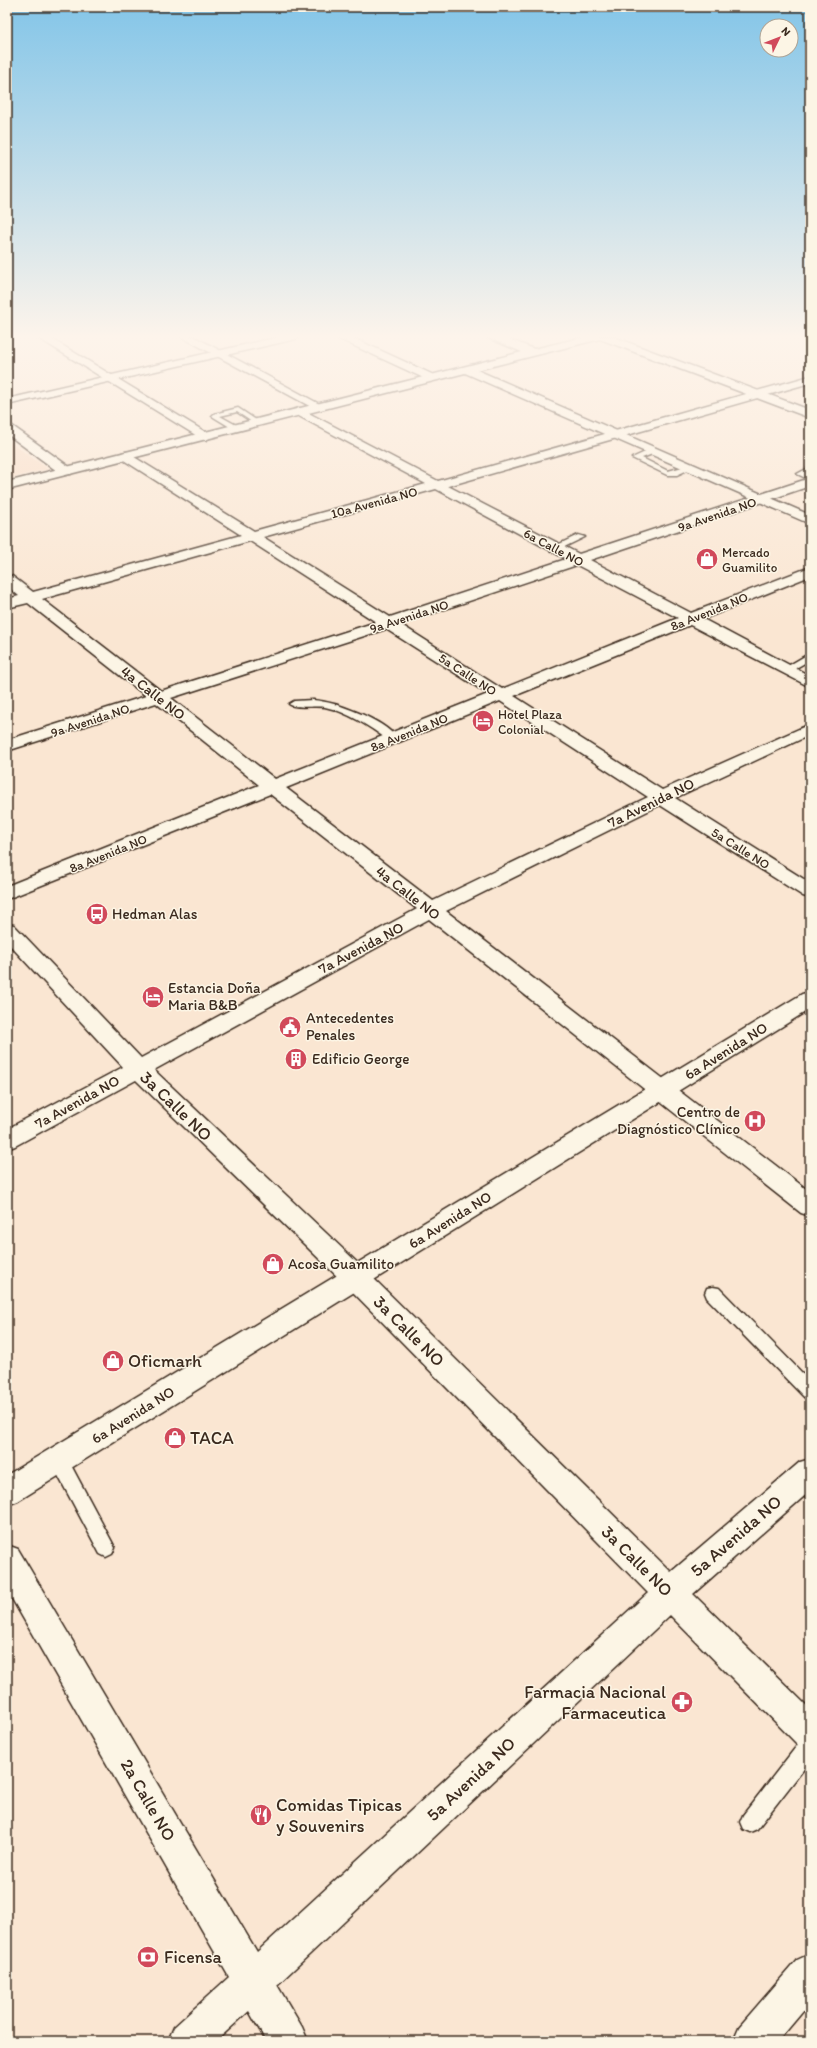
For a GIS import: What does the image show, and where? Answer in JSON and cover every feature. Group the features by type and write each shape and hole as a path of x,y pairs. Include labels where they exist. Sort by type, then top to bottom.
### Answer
{"street":[{"path":"12,432 66,471"},
{"path":"199,432 206,436"},
{"path":"7,486 223,432"},
{"name":"6a Calle NO","path":"336,432 810,682"},
{"path":"607,432 810,520"},
{"name":"10a Avenida NO","path":"7,604 627,432"},
{"name":"5a Calle NO","path":"126,456 810,892"},
{"name":"9a Avenida NO","path":"7,746 388,623 810,482"},
{"name":"8a Avenida NO","path":"7,893 810,571"},
{"name":"4a Calle NO","path":"7,579 810,1206"},
{"name":"7a Avenida NO","path":"7,1140 431,910 661,797 810,729"},
{"name":"3a Calle NO","path":"7,930 138,1069 356,1278 810,1733"},
{"name":"6a Avenida NO","path":"7,1491 810,999"},
{"name":"5a Avenida NO","path":"188,2041 670,1594 810,1472"},
{"name":"2a Calle NO","path":"7,1560 288,2041"},
{"path":"753,2041 810,1973"}],"lane":[{"path":"652,451 636,458 671,473 690,467"},
{"path":"810,469 801,474 810,478"},
{"path":"555,548 581,537"},
{"path":"786,670 810,656"},
{"path":"294,704 317,703 335,707 374,725 392,738"},
{"path":"713,1293 810,1392"},
{"path":"59,1460 106,1548"},
{"path":"750,1822 810,1745"}],"shaded area":[{"path":"7,440 48,469 7,479"}],"place":[{"name":"Mercado Guamilito","path":"707,559"},
{"name":"Hotel Plaza Colonial","path":"483,721"},
{"name":"Hedman Alas","path":"97,914"},
{"name":"Estancia Doña Maria B&B","path":"153,997"},
{"name":"Antecedentes Penales","path":"290,1027"},
{"name":"Edificio George","path":"296,1059"},
{"name":"Centro de Diagnóstico Clínico","path":"755,1121"},
{"name":"Acosa Guamilito","path":"273,1264"},
{"name":"Oficmarh","path":"113,1361"},
{"name":"TACA","path":"175,1438"},
{"name":"Farmacia Nacional Farmaceutica","path":"682,1702"},
{"name":"Comidas Tipicas y Souvenirs","path":"261,1815"},
{"name":"Ficensa","path":"148,1957"}]}
